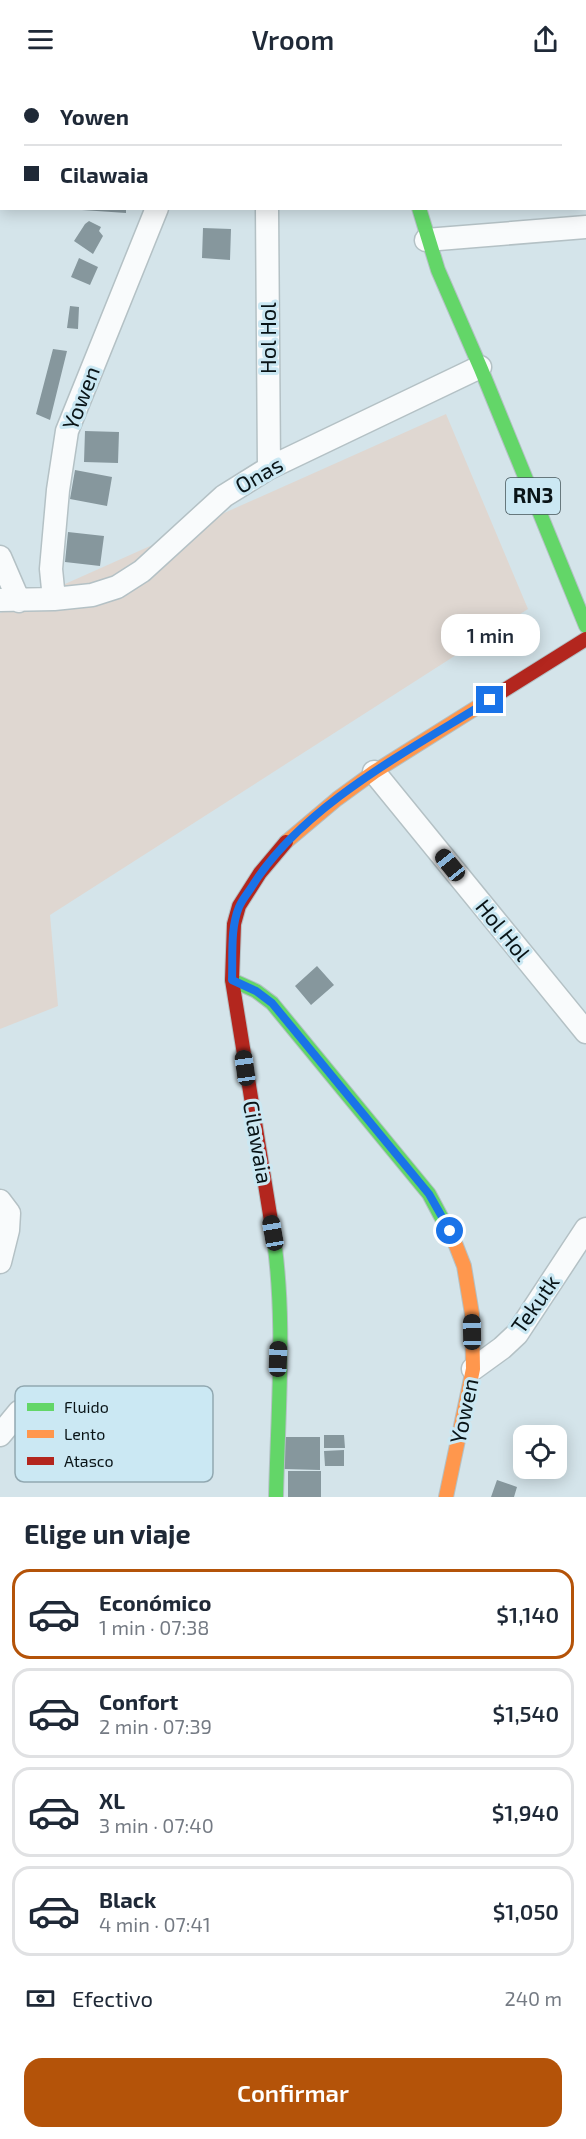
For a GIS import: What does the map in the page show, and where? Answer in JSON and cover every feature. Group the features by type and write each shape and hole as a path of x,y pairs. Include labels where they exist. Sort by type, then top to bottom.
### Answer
{"main road":[{"name":"RN3","path":"419,210 426,240 441,280 480,367 586,626"},
{"name":"Cilawaia","path":"276,1497 280,1297 277,1256 232,980 234,924 239,906 260,873 290,838 337,799 374,772 586,639"},
{"name":"Yowen","path":"232,980 256,991 272,1003 429,1194 450,1231 464,1266 472,1314 473,1369 446,1497"}],"street":[{"name":"Yowen","path":"54,599 51,569 57,490 67,431 156,210"},
{"name":"Hol Hol","path":"267,210 269,468"},
{"path":"426,240 586,227"},
{"name":"Onas","path":"9,600 92,595 117,587 142,571 224,496 269,468 480,367"},
{"path":"0,557 9,600"},
{"name":"Hol Hol","path":"374,772 586,1032"},
{"path":"0,1201 4,1203 9,1213 8,1230 0,1262"},
{"name":"Tekutk","path":"473,1369 517,1334 586,1229"},
{"path":"0,1434 15,1417"}],"shaded area":[{"path":"446,414 528,609 50,915 58,1006 0,1029 0,613"}],"building":[{"path":"82,210 126,210 126,213"},
{"path":"89,221 101,227 99,231 103,236 93,254 74,241"},
{"path":"203,228 231,229 230,260 202,258"},
{"path":"79,258 98,267 90,285 71,277"},
{"path":"70,306 79,307 78,329 67,328"},
{"path":"53,349 67,351 50,420 36,414"},
{"path":"85,431 119,432 118,463 84,462"},
{"path":"75,470 112,477 107,506 70,499"},
{"path":"68,532 104,536 100,566 65,562"},
{"path":"317,966 334,985 311,1005 295,986"},
{"path":"324,1435 344,1435 345,1448 324,1448"},
{"path":"284,1437 320,1437 320,1470 284,1469"},
{"path":"344,1450 344,1466 325,1466 324,1451"},
{"path":"288,1471 321,1471 321,1497 288,1497"},
{"path":"497,1480 517,1487 514,1497 491,1497"}],"traffic: fast":[{"path":"420,210 438,270 586,626"},
{"path":"232,980 256,991 272,1003 429,1194 455,1243"},
{"path":"271,1221 276,1255 280,1324 276,1497"}],"traffic: slow":[{"path":"286,842 337,799 374,772 495,696"},
{"path":"446,1497 473,1369 472,1314 464,1266 455,1243"}],"traffic: jam":[{"path":"495,696 586,639"},
{"path":"271,1221 232,980 234,924 239,906 260,873 286,842"}],"route":[{"path":"450,1231 429,1194 272,1003 256,991 232,980 234,924 239,906 260,873 290,838 374,772 490,700"}]}
